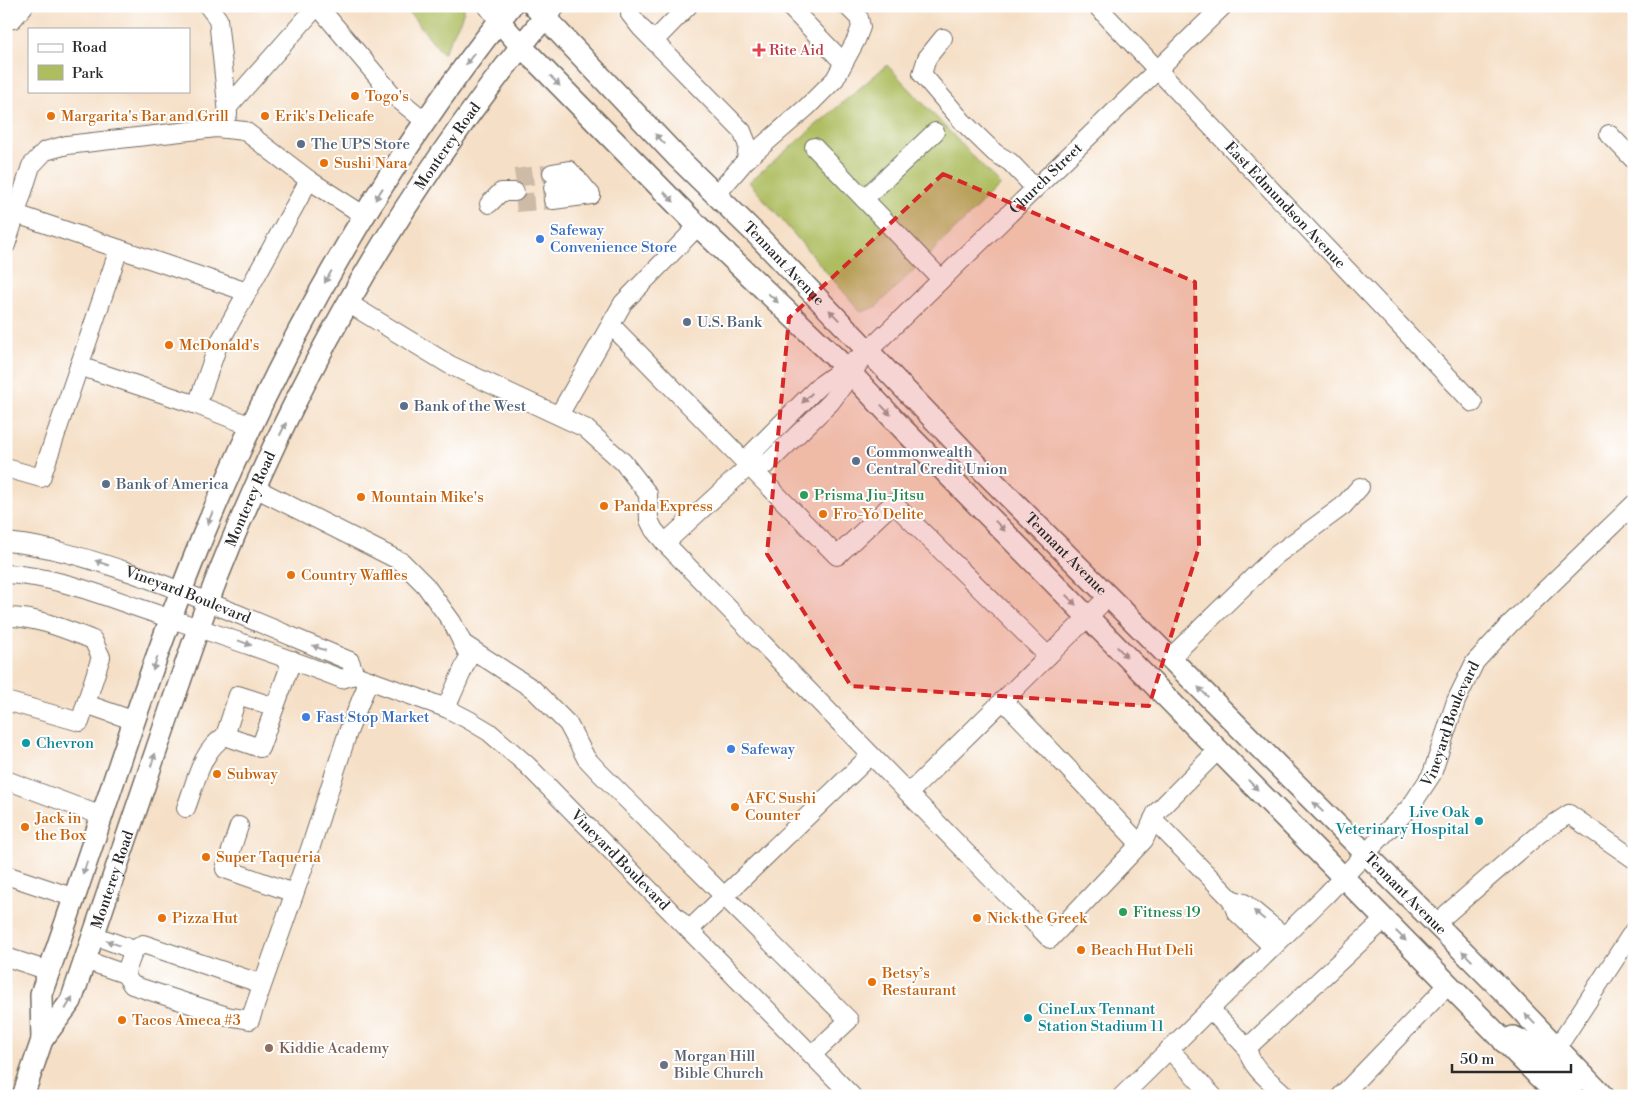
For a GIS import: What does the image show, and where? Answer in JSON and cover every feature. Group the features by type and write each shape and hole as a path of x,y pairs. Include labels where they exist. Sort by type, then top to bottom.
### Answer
{"main road":[{"name":"Monterey Road","path":"23,1096 42,1040 71,1001 208,602 255,488 297,400 348,302 423,181 521,46 544,10"},
{"name":"Tennant Avenue","path":"544,10 716,195 985,473 1435,924 1603,1096"},
{"name":"Monterey Road","path":"42,1040 42,994 49,971 171,618 212,514 251,426 296,336 365,216 499,11"},
{"name":"Tennant Avenue","path":"499,11 521,46 698,226 848,371 1558,1096"},
{"path":"1504,1042 1513,1037 1520,1039 1542,1055 1548,1055 1557,1048"},
{"path":"1538,1076 1549,1066 1568,1080 1574,1082 1584,1076"}],"street":[{"path":"6,20 13,19 24,6"},
{"path":"208,6 218,19 230,130"},
{"path":"228,107 317,6 392,94 426,122"},
{"path":"631,6 630,14 742,131 748,146 746,160"},
{"path":"654,41 688,6"},
{"path":"789,6 844,62"},
{"path":"716,195 746,160 807,107 835,79 861,27 859,18 847,6"},
{"name":"East Edmundson Avenue","path":"1097,6 1473,404"},
{"name":"Church Street","path":"665,543 750,465 752,453 819,386 848,371 1223,6"},
{"path":"943,38 927,58 922,74 963,122 995,153 1010,162 1035,188"},
{"path":"6,245 31,166 45,150 74,144 216,128 246,131 309,180 365,216"},
{"path":"864,199 935,132"},
{"path":"1609,134 1634,160"},
{"path":"814,147 941,279"},
{"path":"569,170 586,189 553,187 569,170"},
{"path":"197,405 218,345 309,180"},
{"path":"16,214 247,292"},
{"path":"559,415 623,303 698,226"},
{"path":"6,468 41,478 119,249"},
{"path":"348,302 450,365 585,428 623,462 648,494 649,520 654,530 665,543 1050,938 1140,844 1156,813 1219,749"},
{"path":"611,325 837,556 893,503 1048,656"},
{"path":"79,366 197,405 251,426"},
{"path":"1170,658 1275,556 1343,506 1360,486"},
{"path":"255,488 402,562 425,586 452,622 468,656 446,708"},
{"name":"Vineyard Boulevard","path":"1122,1096 1412,806 1432,774 1456,701 1475,662 1511,623 1634,504"},
{"name":"Vineyard Boulevard","path":"6,542 66,551 208,602 350,660 362,678"},
{"name":"Vineyard Boulevard","path":"6,574 43,578 82,588 199,627 342,679 362,678 446,708 489,732 508,747 852,1096"},
{"path":"909,793 1109,596"},
{"path":"6,618 15,617 61,628 93,640 101,656 80,722 6,700"},
{"path":"462,643 533,690 568,724 586,758 601,774 849,1020 812,1055"},
{"path":"225,736 260,748 292,660"},
{"path":"85,960 126,974 132,985 227,1016 250,1020 348,732 362,678"},
{"path":"186,808 207,751 225,736 238,695 274,707"},
{"path":"1003,700 1140,844"},
{"path":"86,704 135,721"},
{"path":"689,930 871,755"},
{"path":"6,780 102,816"},
{"path":"1435,924 1540,833 1569,814 1634,859"},
{"path":"1153,819 1231,899 1236,912 1278,942"},
{"path":"240,826 225,869 294,894"},
{"path":"6,875 74,898"},
{"path":"1248,1048 1385,919"},
{"path":"1557,1048 1596,984 1634,930"},
{"path":"93,935 134,950"},
{"path":"126,974 134,950 143,944 262,984"},
{"path":"6,957 49,971"},
{"path":"1341,1096 1449,984"},
{"path":"1210,1009 1248,1048 1249,1055 1258,1069 1286,1096"},
{"path":"1168,1049 1213,1096"}],"highlighted area":[{"path":"943,174 1195,282 1199,547 1149,706 851,686 767,554 789,318"}],"green space":[{"path":"404,6 465,6 461,19 443,54"},
{"path":"887,65 1000,185 876,307 861,312 749,182"}],"tunnel":[{"path":"515,178 552,173"},
{"path":"516,203 553,200"}],"place":[{"name":"Rite Aid","path":"759,50"},
{"name":"Togo's","path":"355,96"},
{"name":"Margarita's Bar and Grill","path":"51,116"},
{"name":"Erik's Delicafe","path":"265,116"},
{"name":"The UPS Store","path":"301,144"},
{"name":"Sushi Nara","path":"324,163"},
{"name":"Safeway Convenience Store","path":"540,239"},
{"name":"U.S. Bank","path":"687,322"},
{"name":"McDonald's","path":"169,345"},
{"name":"Bank of the West","path":"404,406"},
{"name":"Commonwealth Central Credit Union","path":"856,461"},
{"name":"Bank of America","path":"106,484"},
{"name":"Prisma Jiu-Jitsu","path":"804,495"},
{"name":"Mountain Mike's","path":"361,497"},
{"name":"Panda Express","path":"604,506"},
{"name":"Fro-Yo Delite","path":"823,514"},
{"name":"Country Waffles","path":"291,575"},
{"name":"Fast Stop Market","path":"306,717"},
{"name":"Chevron","path":"26,743"},
{"name":"Safeway","path":"731,749"},
{"name":"Subway","path":"217,774"},
{"name":"AFC Sushi Counter","path":"735,807"},
{"name":"Live Oak Veterinary Hospital","path":"1479,821"},
{"name":"Jack in the Box","path":"25,827"},
{"name":"Super Taqueria","path":"206,857"},
{"name":"Fitness 19","path":"1123,912"},
{"name":"Pizza Hut","path":"162,918"},
{"name":"Nick the Greek","path":"977,918"},
{"name":"Beach Hut Deli","path":"1081,950"},
{"name":"Betsy’s Restaurant","path":"872,982"},
{"name":"CineLux Tennant Station Stadium 11","path":"1028,1018"},
{"name":"Tacos Ameca #3","path":"122,1020"},
{"name":"Kiddie Academy","path":"269,1048"},
{"name":"Morgan Hill Bible Church","path":"664,1065"}]}
